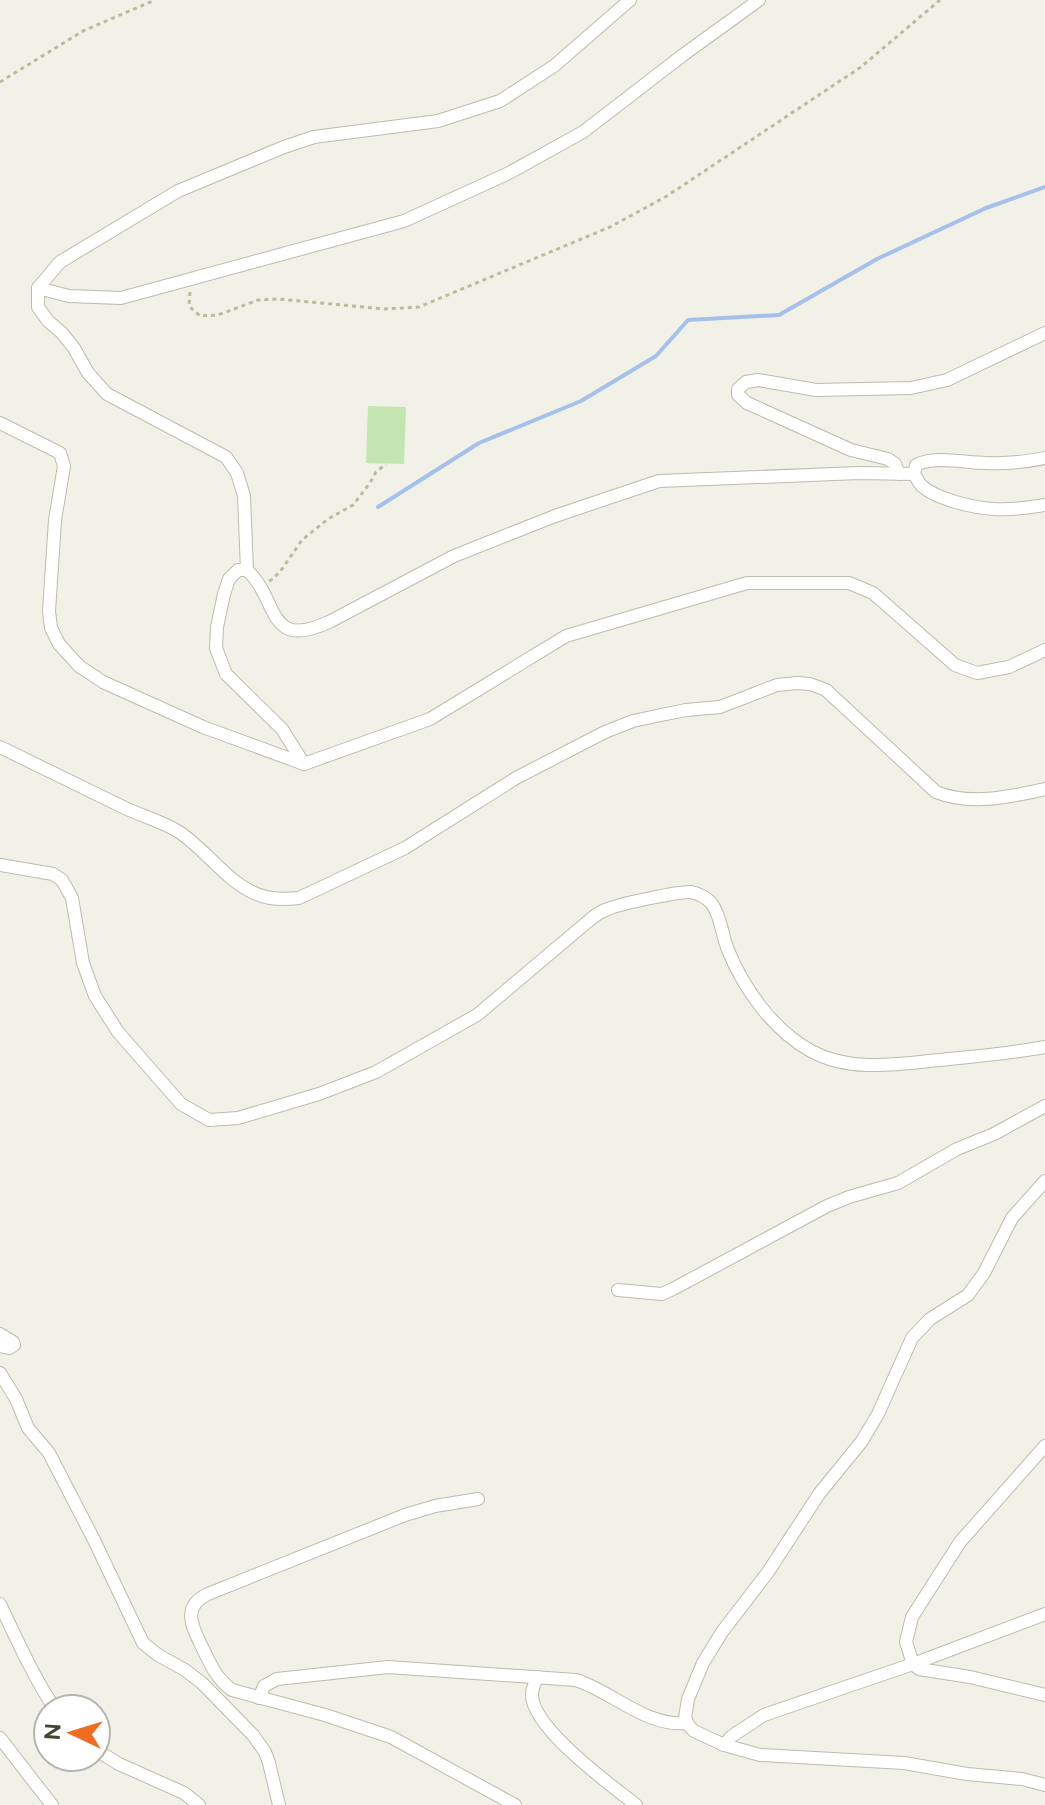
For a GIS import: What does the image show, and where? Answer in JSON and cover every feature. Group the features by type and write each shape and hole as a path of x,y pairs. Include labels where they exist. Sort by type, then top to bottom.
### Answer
{"street":[{"path":"630,0 554,66 500,101 438,121 314,137 178,191 60,262 38,288 38,307 68,340 88,373 107,394 226,457 237,473 244,496 247,570 283,627 297,631 314,629 454,556 555,516 659,481 859,473 914,474"},
{"path":"38,288 69,296 121,298 404,221 509,173 583,132 759,0"},
{"path":"899,474 895,464 888,459 851,450 747,403 738,395 738,389 746,382 758,380 816,390 911,388 947,380 1045,333"},
{"path":"0,423 60,453 64,466 55,520 49,611 51,628 59,644 79,666 103,682 203,727 304,764 430,719 566,636 747,583 849,583 873,593 955,665 977,673 1009,667 1045,650"},
{"path":"1045,458 1023,463 926,460 916,465 914,474 921,485 940,497 969,504 992,509 1045,505"},
{"path":"247,570 238,570 229,579 217,627 216,648 226,674 282,729 304,764"},
{"path":"0,747 177,831 228,876 253,892 263,897 287,899 299,898 405,848 516,778 605,732 633,721 686,710 720,707 777,685 810,684 826,690 936,792 951,798 993,798 1045,789"},
{"path":"0,865 53,874 62,880 72,898 83,963 95,996 118,1032 181,1104 209,1120 238,1118 319,1094 376,1072 477,1015 605,910 691,892 712,903 728,949 763,1010 810,1051 831,1060 857,1065 882,1065 1011,1054 1045,1047"},
{"path":"618,1290 662,1294 827,1206 898,1183 957,1149 994,1134 1045,1106"},
{"path":"1045,1181 1012,1218 984,1273 968,1295 930,1319 912,1338 867,1433 819,1494 768,1572 722,1632 703,1663 685,1713 687,1723 694,1731 724,1745 760,1755 904,1763 1045,1785"},
{"path":"0,1334 14,1345 9,1348 0,1346"},
{"path":"0,1373 16,1399 28,1428 49,1453 143,1643 202,1683 253,1735 265,1752 279,1805"},
{"path":"1045,1446 960,1542 912,1617 906,1642 913,1664 919,1669 970,1677 1045,1695"},
{"path":"478,1499 405,1515 201,1597 193,1609 191,1623 211,1667 220,1681 232,1690 391,1737 515,1805"},
{"path":"0,1604 44,1693"},
{"path":"724,1745 764,1715 991,1636 1045,1614"},
{"path":"259,1698 264,1686 277,1679 388,1667 576,1680 590,1684 641,1714 675,1725 687,1723"},
{"path":"538,1677 532,1693 533,1702 554,1735 577,1758 636,1805"},
{"path":"0,1738 52,1805"},
{"path":"112,1760 184,1793 199,1805"}],"path":[{"path":"0,82 83,31 155,0"},
{"path":"198,277 189,294 189,306 200,316 218,315 268,299 385,309 419,307 610,227 667,196 861,67 940,0"},
{"path":"258,586 273,579 302,540 328,519 353,505 376,472 386,464"}],"green space":[{"path":"368,406 406,407 404,464 366,463"}],"waterway":[{"path":"378,507 479,443 581,401 656,356 688,320 779,315 877,259 986,208 1045,187"}]}
